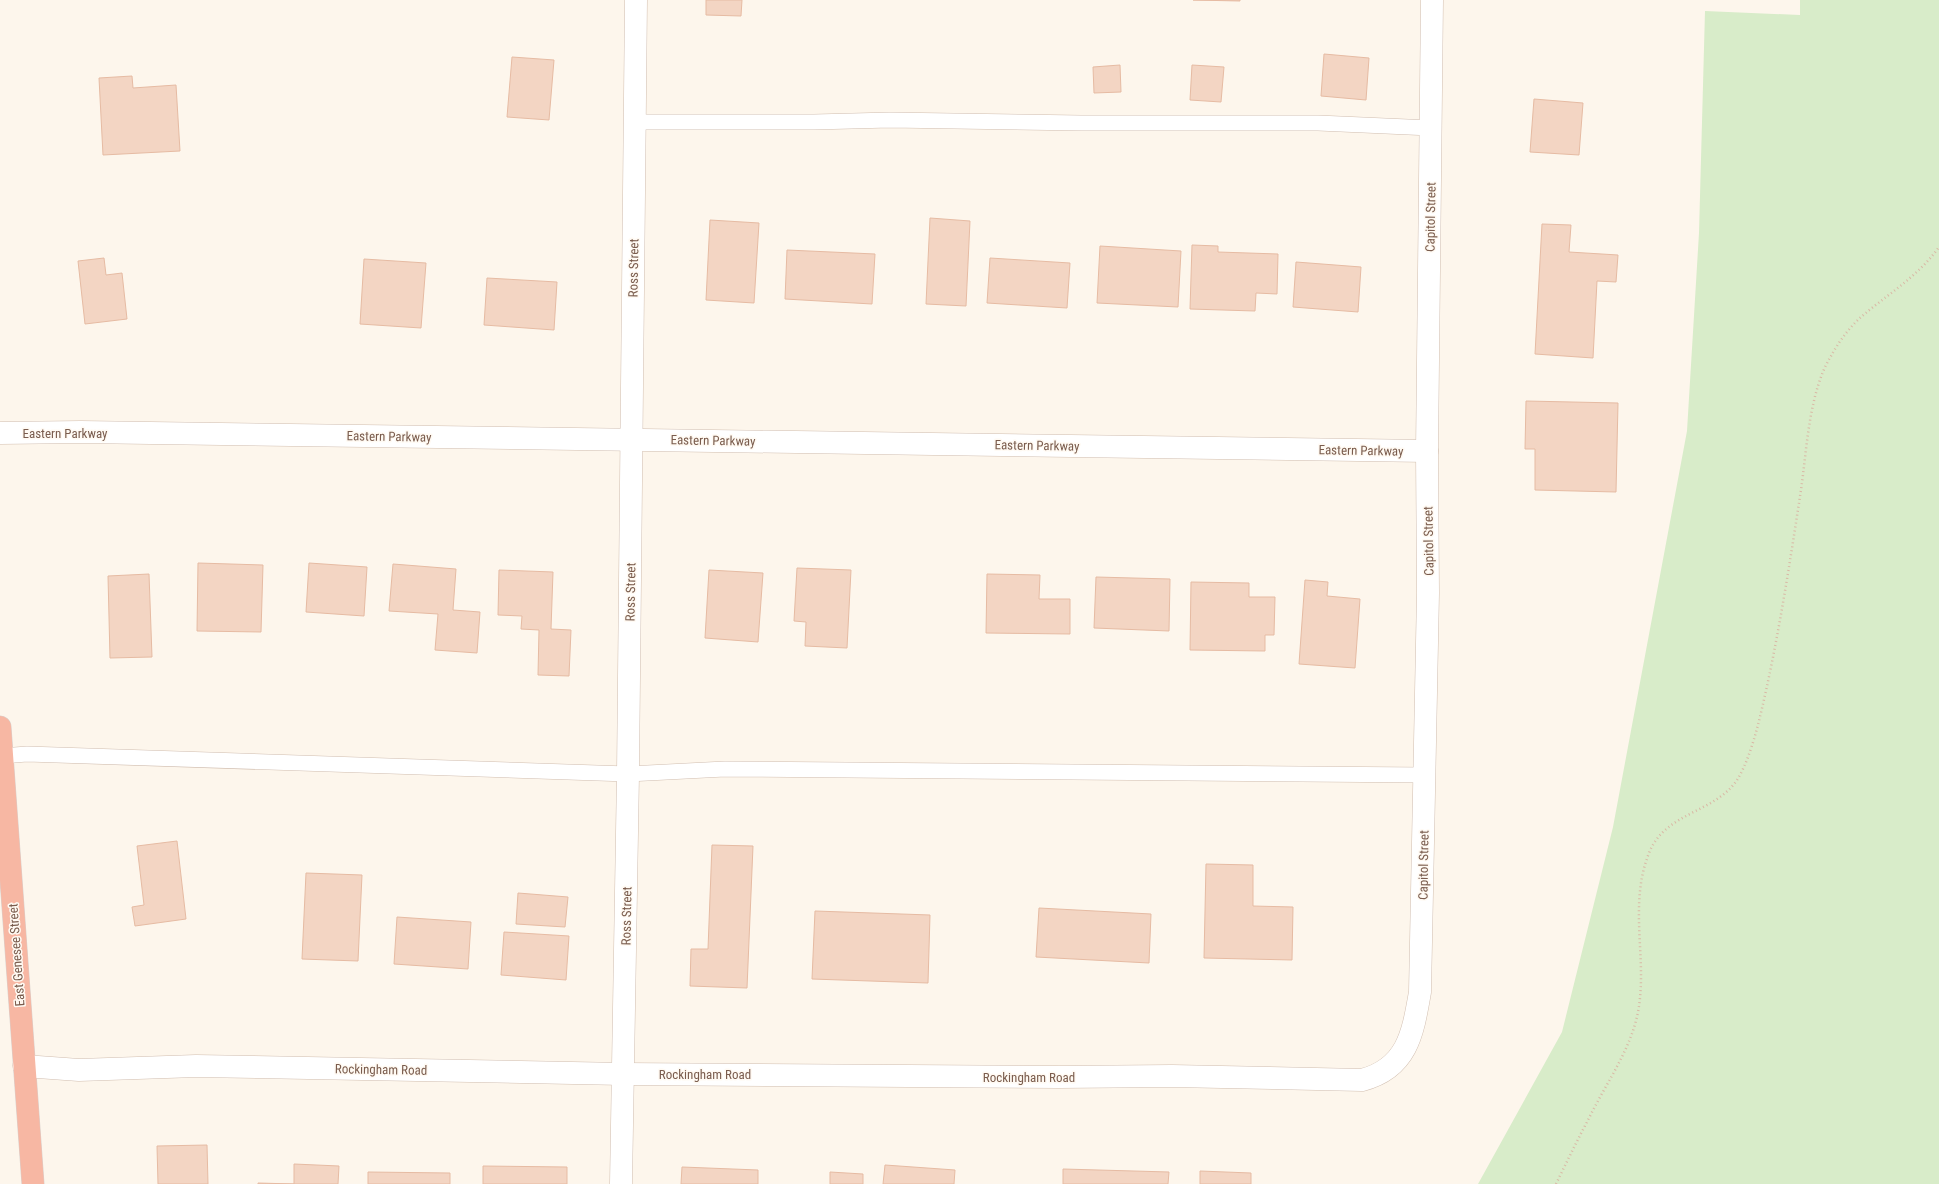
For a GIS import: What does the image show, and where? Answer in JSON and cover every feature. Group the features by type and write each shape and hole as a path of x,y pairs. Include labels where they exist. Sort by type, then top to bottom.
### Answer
{"highway":[{"name":"East Genesee Street","path":"0,727 33,1184"}],"street":[{"name":"Ross Street","path":"621,1184 628,774 636,0"},
{"name":"Capitol Street","path":"1384,1070 1402,1055 1408,1044 1414,1029 1420,992 1428,593 1427,450 1432,0"},
{"name":"Eastern Parkway","path":"0,434 81,432 1427,450"},
{"name":"Rockingham Road","path":"24,1066 79,1070 204,1066 624,1074 1059,1077 1172,1076 1362,1080 1373,1077 1384,1070"}],"lane":[{"path":"635,122 814,122 890,120 1318,123 1431,128"},
{"path":"1,756 27,754 628,774 725,769 1425,774"}],"path":[{"path":"1556,1184 1632,1036 1638,1009 1641,984 1638,920 1641,882 1650,851 1668,827 1718,798 1736,781 1748,756 1758,726 1776,639 1814,400 1821,376 1830,356 1857,320 1911,277 1933,256 1939,247"}],"green space":[{"path":"1800,0 1939,0 1939,1184 1478,1184 1562,1032 1613,827 1687,431 1699,233 1705,11 1800,15"}],"building":[{"path":"706,0 742,0 741,16 706,15"},
{"path":"1193,0 1240,0 1240,1"},
{"path":"1324,54 1369,58 1366,100 1321,96"},
{"path":"512,57 554,60 549,120 507,117"},
{"path":"1120,65 1121,92 1094,93 1093,67"},
{"path":"1192,65 1224,67 1221,102 1190,100"},
{"path":"132,76 133,88 176,85 180,151 103,155 99,78"},
{"path":"1534,99 1583,103 1579,155 1530,152"},
{"path":"930,218 970,221 966,306 926,304"},
{"path":"710,220 759,223 754,303 706,300"},
{"path":"1542,224 1571,225 1569,252 1618,255 1616,282 1597,281 1593,358 1535,354"},
{"path":"1192,245 1218,246 1218,252 1278,254 1277,294 1256,293 1255,311 1190,309"},
{"path":"1100,246 1181,251 1178,307 1097,303"},
{"path":"787,250 875,254 872,304 785,299"},
{"path":"104,258 106,275 122,273 127,319 85,324 78,261"},
{"path":"990,258 1070,263 1067,308 987,303"},
{"path":"364,259 426,263 421,328 360,324"},
{"path":"1296,262 1361,267 1358,312 1293,307"},
{"path":"487,278 557,282 554,330 484,325"},
{"path":"1526,401 1618,403 1616,492 1535,490 1535,449 1525,449"},
{"path":"198,563 263,565 261,632 197,631"},
{"path":"309,563 367,567 364,616 306,612"},
{"path":"393,564 456,569 453,610 480,612 477,653 435,650 438,614 389,611"},
{"path":"797,568 851,570 847,648 805,646 806,622 794,621"},
{"path":"499,570 553,572 551,629 571,630 569,676 538,675 539,630 521,629 522,616 498,615"},
{"path":"709,570 763,573 758,642 705,638"},
{"path":"149,574 152,657 110,658 108,576"},
{"path":"987,574 1040,575 1039,599 1070,599 1070,634 986,633"},
{"path":"1096,577 1170,579 1169,631 1094,628"},
{"path":"1305,580 1328,582 1327,596 1360,599 1355,668 1299,664"},
{"path":"1191,582 1249,583 1249,597 1275,597 1274,635 1265,635 1265,651 1190,650"},
{"path":"177,841 186,919 135,926 132,907 144,905 137,846"},
{"path":"712,845 753,846 747,988 690,986 691,949 708,949"},
{"path":"1206,864 1253,865 1253,906 1293,907 1292,960 1204,958"},
{"path":"306,873 362,875 358,961 302,959"},
{"path":"518,893 568,897 565,927 516,924"},
{"path":"1039,908 1151,914 1149,963 1036,957"},
{"path":"815,911 930,915 928,983 812,979"},
{"path":"397,917 471,922 468,969 394,964"},
{"path":"504,932 569,936 566,980 501,975"},
{"path":"207,1145 208,1184 158,1184 157,1146"},
{"path":"294,1164 339,1166 338,1184 294,1184"},
{"path":"885,1165 955,1170 954,1184 883,1184"},
{"path":"483,1166 567,1167 567,1184 483,1184"},
{"path":"682,1167 758,1170 758,1184 681,1184"},
{"path":"1063,1169 1169,1172 1168,1184 1063,1184"},
{"path":"1200,1171 1251,1173 1251,1184 1200,1184"},
{"path":"368,1172 450,1173 450,1184 368,1184"},
{"path":"830,1172 863,1174 863,1184 830,1184"},
{"path":"258,1183 294,1184 258,1184"}]}
